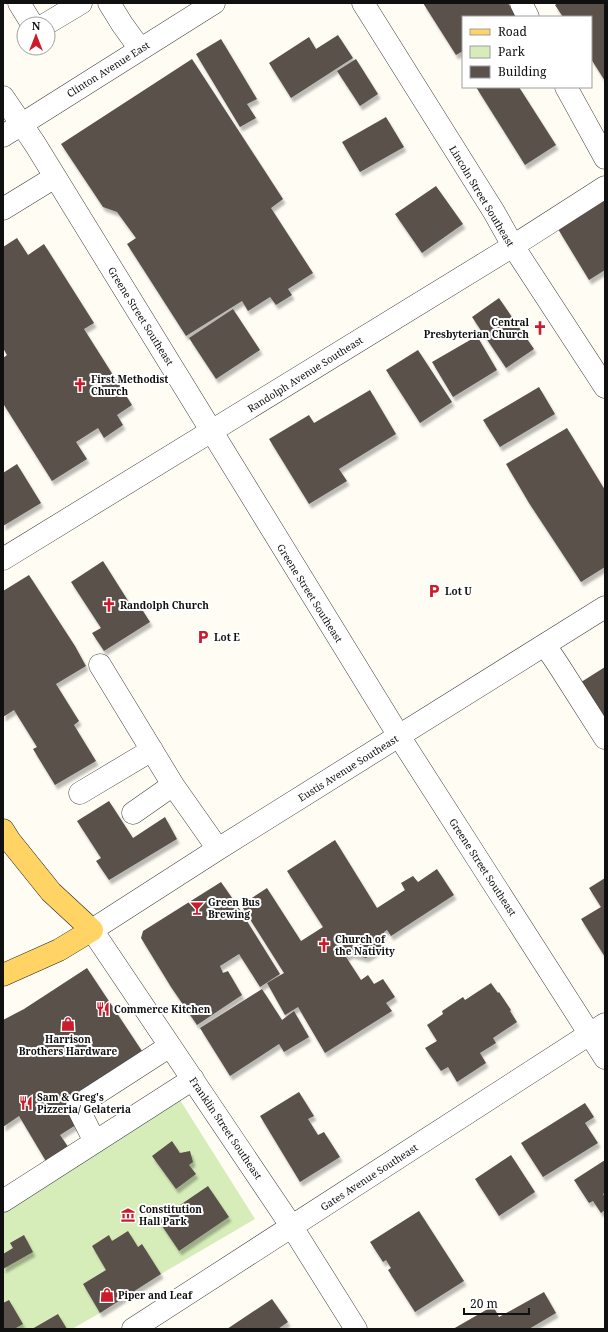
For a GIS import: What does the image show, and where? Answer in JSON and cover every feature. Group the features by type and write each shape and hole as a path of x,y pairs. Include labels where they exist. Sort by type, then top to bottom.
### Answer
{"main road":[{"path":"3,830 51,892 92,930 59,950 3,975"}],"street":[{"path":"19,3 27,16"},
{"path":"56,18 81,3"},
{"path":"109,3 140,49"},
{"name":"Clinton Avenue East","path":"3,136 214,3"},
{"name":"Lincoln Street Southeast","path":"363,3 494,212 513,246 605,387"},
{"path":"521,3 528,16"},
{"path":"567,88 605,158"},
{"name":"Greene Street Southeast","path":"3,97 55,177 398,736 554,978 597,1029 605,1058"},
{"path":"3,209 55,177"},
{"name":"Randolph Avenue Southeast","path":"3,559 513,246 605,187"},
{"name":"Eustis Avenue Southeast","path":"92,930 218,849 605,607"},
{"path":"545,645 605,738"},
{"path":"100,665 173,785 218,849"},
{"path":"80,793 152,750"},
{"path":"133,813 173,785"},
{"name":"Franklin Street Southeast","path":"92,930 292,1227 356,1329"},
{"name":"Gates Avenue Southeast","path":"133,1329 597,1029"},
{"path":"95,1142 77,1106 170,1046"},
{"path":"3,1201 193,1079"}],"green space":[{"name":"Constitution Hall Park","path":"180,1100 255,1219 161,1274 72,1329 3,1329 3,1211"}],"building":[{"path":"423,3 508,3 516,16 462,16 462,52 456,55"},
{"path":"558,3 605,3 605,81 592,61 592,16 562,16 555,5"},
{"path":"338,35 353,58 291,98 269,63 309,37 316,49"},
{"path":"221,39 257,99 247,104 256,118 240,127 196,54"},
{"path":"192,59 283,199 271,208 313,273 288,289 292,295 276,305 270,297 248,311 242,301 186,336 127,244 136,238 117,212 103,207 61,144"},
{"path":"356,59 378,94 360,106 337,71"},
{"path":"477,88 520,88 556,145 525,165"},
{"path":"386,117 404,147 360,172 342,142"},
{"path":"436,186 463,224 422,253 395,214"},
{"path":"605,200 605,270 589,280 558,229"},
{"path":"17,238 28,255 44,244 94,323 84,329 132,405 117,415 123,425 104,438 98,428 76,442 87,459 52,481 3,405 3,358 7,355 3,348 3,247"},
{"path":"499,298 534,349 506,368 472,317"},
{"path":"233,309 260,350 216,379 189,338"},
{"path":"477,336 497,370 453,397 432,362"},
{"path":"418,350 452,402 420,423 386,370"},
{"path":"539,387 555,414 500,447 483,420"},
{"path":"370,390 396,434 339,469 347,481 309,504 269,439 309,415 314,423"},
{"path":"567,428 605,490 605,567 581,582 529,503 506,464"},
{"path":"17,464 41,503 3,526 3,473"},
{"name":"Randolph Church","path":"103,561 132,607 138,603 150,622 104,651 92,633 101,628 71,582"},
{"path":"29,575 75,646 86,666 56,684 79,721 74,725 96,761 55,785 33,749 37,747 14,710 3,717 3,591"},
{"path":"605,667 605,727 578,684"},
{"path":"109,801 133,838 165,817 177,839 109,880 96,861 101,858 77,821"},
{"name":"Church of the Nativity","path":"335,840 377,908 405,890 401,883 413,876 418,882 437,869 454,895 391,936 387,930 384,932 381,949 366,958 351,954 346,957 361,980 368,975 374,984 383,979 395,997 386,1003 392,1011 325,1053 298,1007 285,1015 267,983 284,973 241,905 267,888 301,941 323,927 287,871"},
{"path":"605,878 605,957 581,919 601,907 589,888"},
{"path":"221,882 280,974 260,987 239,954 220,966 223,973 228,971 242,995 197,1025 171,987 141,938 143,931"},
{"path":"87,968 144,1054 66,1103 79,1123 60,1135 71,1151 47,1163 19,1116 3,1127 3,1020 24,1009"},
{"path":"491,983 511,1010 510,1011 517,1022 493,1038 496,1043 480,1053 486,1063 457,1082 448,1067 441,1071 425,1048 437,1041 427,1025 443,1014 442,1011 463,997 465,1000"},
{"path":"262,989 282,1020 294,1011 309,1037 284,1052 279,1044 230,1076 200,1028"},
{"path":"299,1092 314,1116 308,1119 318,1135 324,1132 340,1157 300,1182 260,1116"},
{"path":"585,1103 594,1117 585,1123 598,1143 543,1177 521,1143"},
{"path":"172,1141 180,1153 190,1151 193,1162 189,1165 196,1174 176,1189 152,1156"},
{"path":"511,1155 535,1192 499,1216 475,1179"},
{"path":"605,1160 605,1193 603,1194 605,1197 605,1210 601,1213 593,1201 589,1203 574,1180"},
{"path":"208,1186 229,1217 179,1251 158,1220"},
{"path":"419,1211 464,1281 415,1312 388,1270 391,1268 386,1260 383,1262 370,1242"},
{"path":"128,1231 138,1247 142,1244 161,1274 100,1313 83,1284 106,1270 92,1246 109,1235 112,1241"},
{"path":"24,1235 33,1252 3,1269 3,1254 13,1248 10,1243"},
{"path":"544,1292 556,1313 529,1329 453,1329 493,1306 499,1317"},
{"path":"272,1299 288,1322 278,1329 227,1329"},
{"path":"9,1300 23,1324 16,1328 17,1329 3,1329 3,1303"},
{"path":"58,1314 67,1329 32,1329"}],"place":[{"name":"Central Presbyterian Church","path":"540,328"},
{"name":"First Methodist Church","path":"80,385"},
{"name":"Lot U","path":"434,591"},
{"name":"Randolph Church","path":"109,605"},
{"name":"Lot E","path":"203,637"},
{"name":"Green Bus Brewing","path":"197,908"},
{"name":"Church of the Nativity","path":"324,945"},
{"name":"Commerce Kitchen","path":"103,1009"},
{"name":"Harrison Brothers Hardware","path":"68,1024"},
{"name":"Sam & Greg's Pizzeria/ Gelateria","path":"26,1103"},
{"name":"Constitution Hall Park","path":"128,1215"},
{"name":"Piper and Leaf","path":"107,1295"}]}
